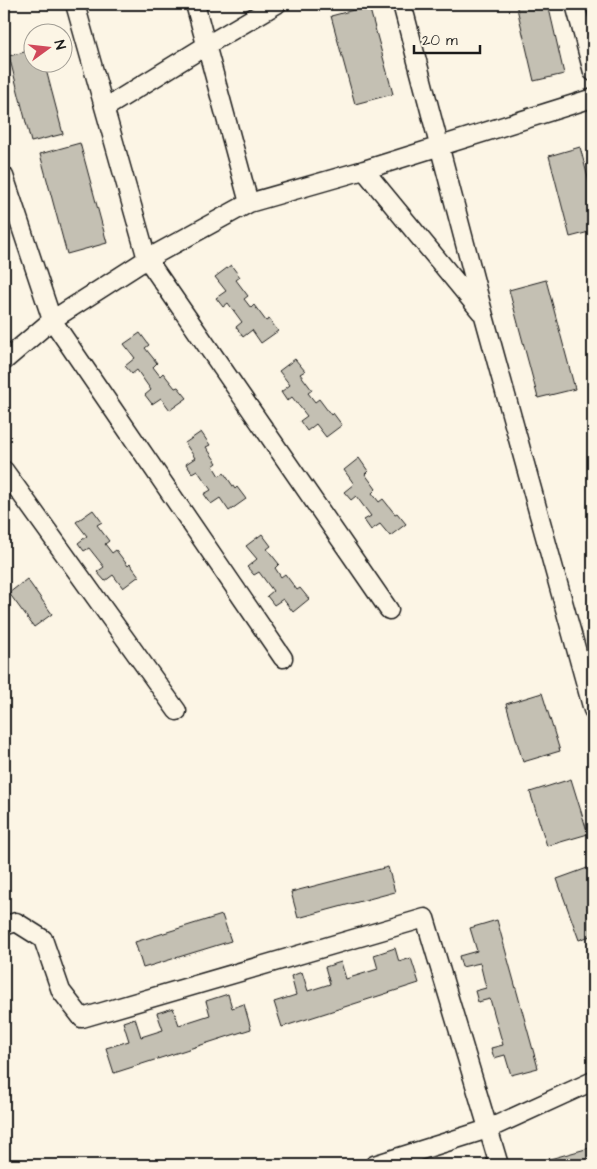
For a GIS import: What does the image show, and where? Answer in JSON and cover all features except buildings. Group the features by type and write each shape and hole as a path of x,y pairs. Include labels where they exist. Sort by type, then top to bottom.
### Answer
{"street":[{"path":"75,4 147,259 389,610"},
{"path":"196,4 249,203"},
{"path":"105,108 278,4"},
{"path":"402,4 484,316 593,710"},
{"path":"575,4 593,72"},
{"path":"4,361 52,320 147,259 249,203 364,170 593,98"},
{"path":"364,170 484,316"},
{"path":"4,176 52,320 283,658"},
{"path":"4,470 177,710"},
{"path":"4,926 16,922 43,939 61,991 82,1018 425,918 499,1165"},
{"path":"374,1165 488,1129 593,1081"}]}
